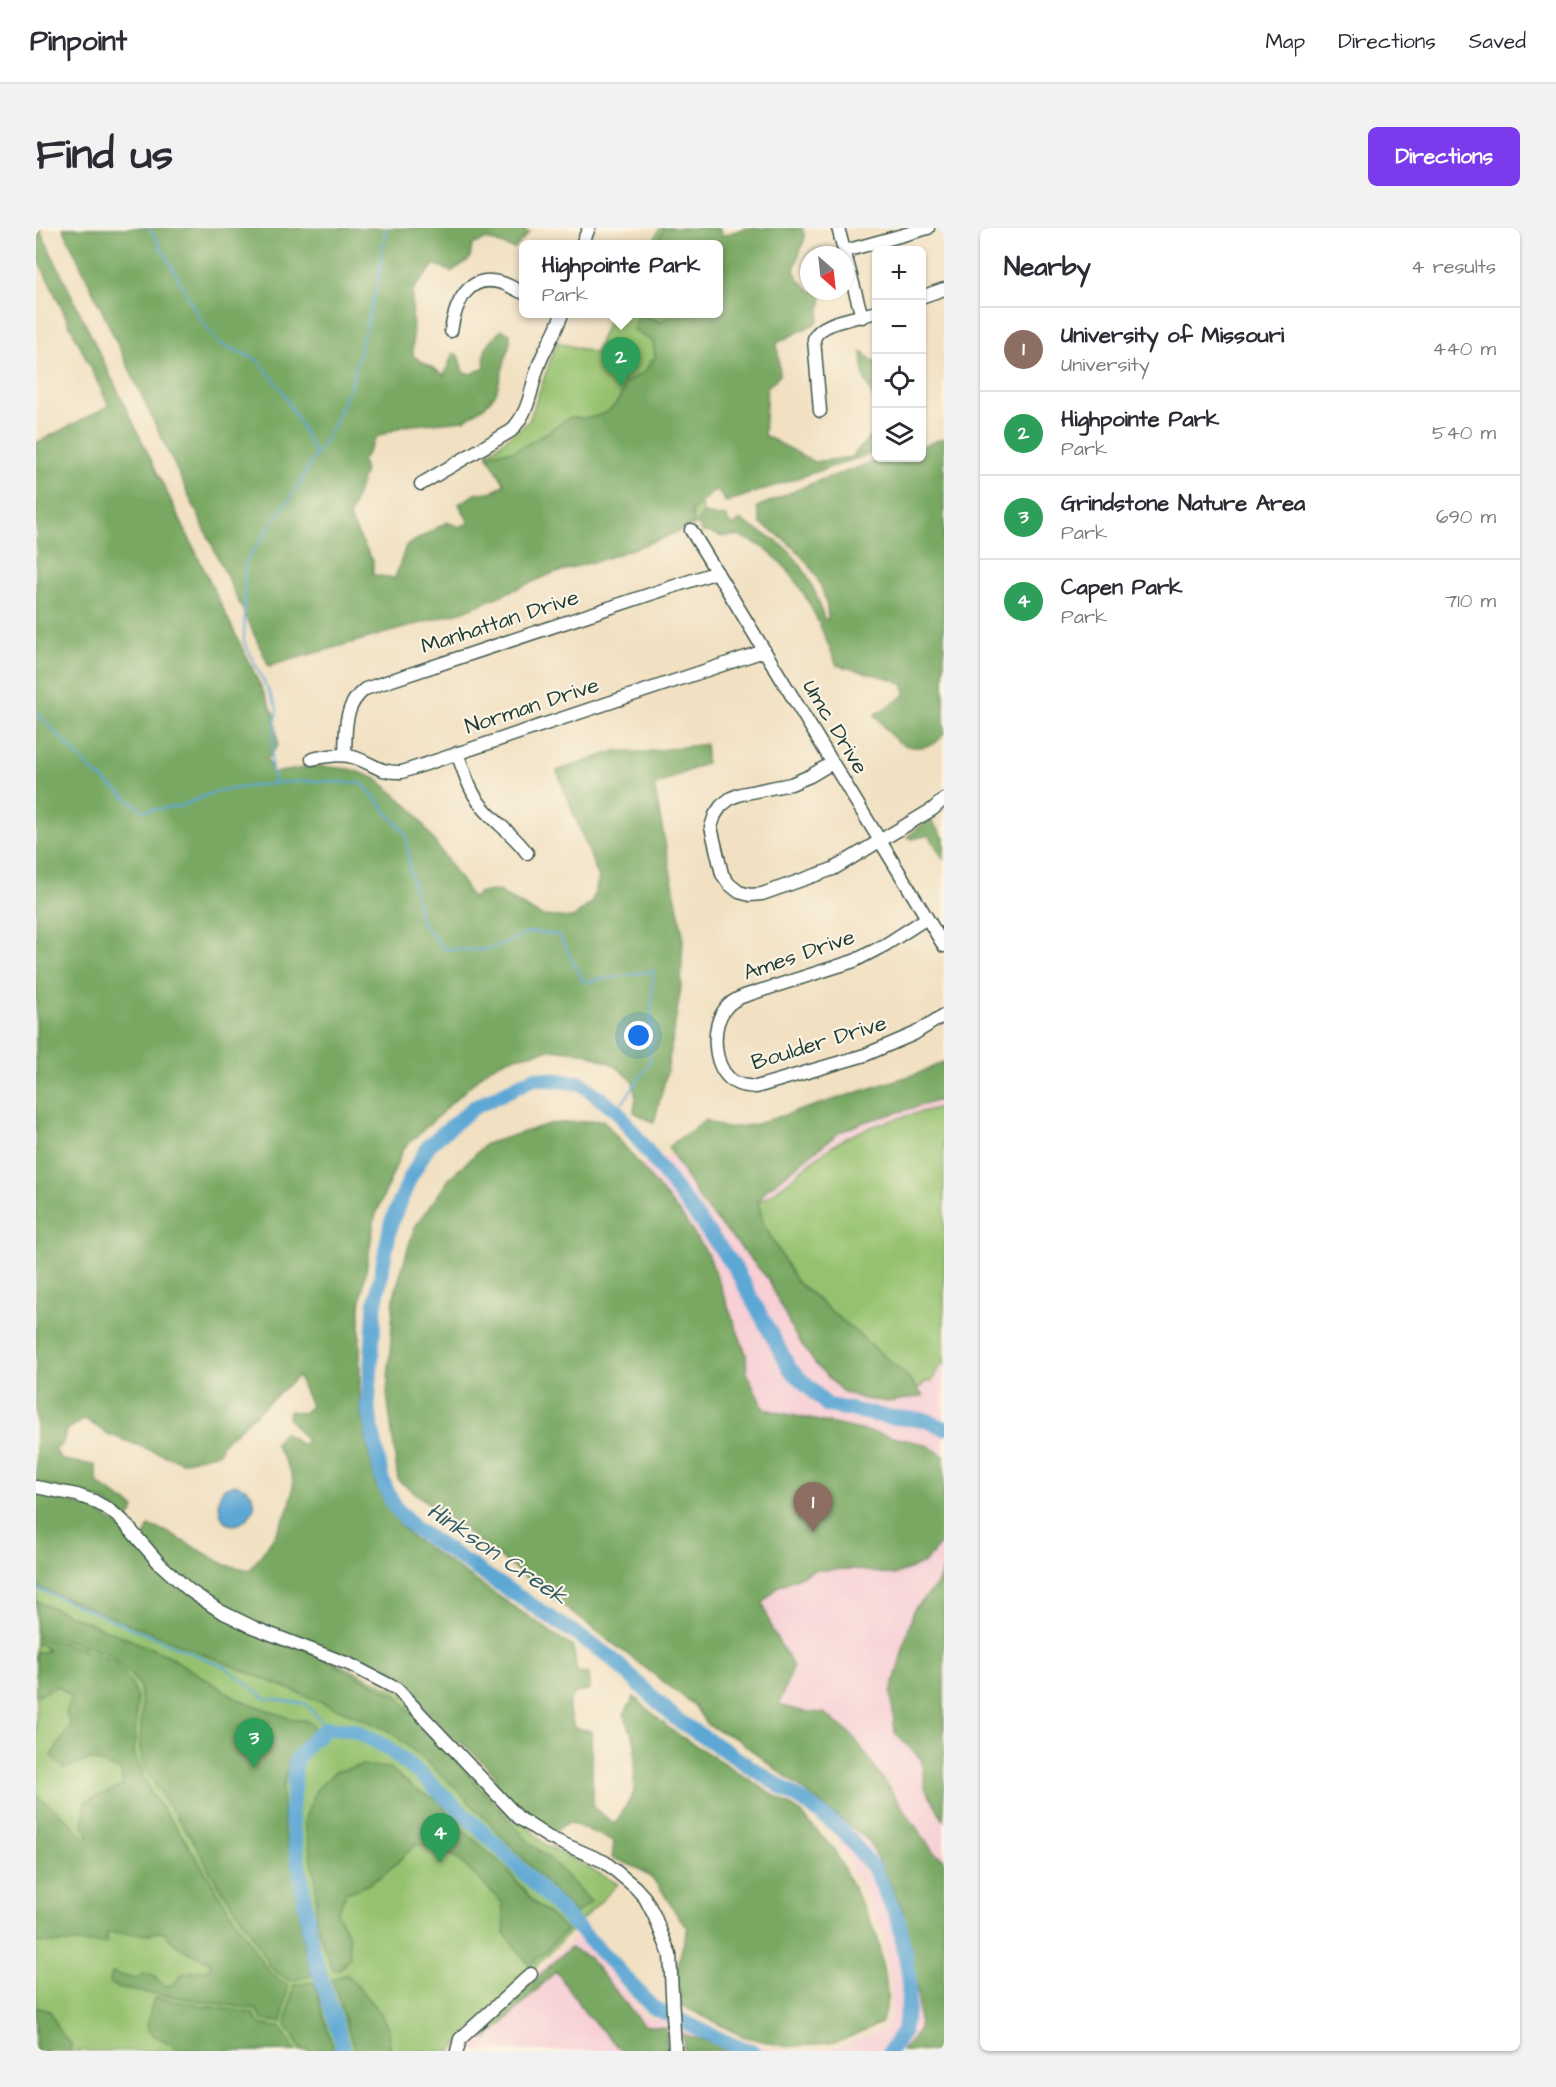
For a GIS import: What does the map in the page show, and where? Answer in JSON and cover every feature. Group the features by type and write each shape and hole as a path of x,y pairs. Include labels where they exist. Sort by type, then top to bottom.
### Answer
{"street":[{"path":"838,228 843,246"},
{"path":"854,249 928,228"},
{"path":"451,331 461,297 474,285 494,281 519,291"},
{"path":"854,288 861,317"},
{"path":"926,295 944,289"},
{"path":"820,411 814,339 816,333 826,326 872,313"},
{"path":"421,484 511,431 522,419 542,357 555,334 561,318"},
{"name":"Umc Drive","path":"691,530 944,946"},
{"name":"Manhattan Drive","path":"345,755 347,716 350,706 356,696 365,689 717,572"},
{"name":"Norman Drive","path":"312,759 345,755 357,758 377,769 402,772 764,651"},
{"path":"457,753 468,782 480,804 498,824 517,839 527,853"},
{"path":"832,763 791,784 741,794 721,806 711,827 722,874 739,892 750,895 762,894 833,869 933,809 944,800"},
{"name":"Ames Drive","path":"716,1054 718,1027 723,1011 732,1002 744,996 854,961 885,945 927,918"},
{"name":"Boulder Drive","path":"716,1054 720,1065 730,1079 741,1085 756,1087 865,1055 914,1034 944,1015"},
{"path":"36,1487 76,1495 108,1509 167,1570 189,1590 219,1611 255,1628 351,1665 397,1689 519,1818 548,1837 605,1862 635,1887 645,1898 654,1915 670,1955 675,2051"},
{"path":"457,2051 460,2039 531,1974"}],"shaded area":[{"path":"944,1075 944,2051 791,2051 836,2048 885,2028 892,1997 884,1934 515,1200"},
{"path":"577,1935 591,1948 645,2016 705,2029 780,2051 453,2051"}],"green space":[{"path":"36,228 39,228 275,716 278,745 267,759 273,773 317,766 350,769 377,779 414,811 473,899 480,892 498,891 541,916 573,918 592,902 599,878 557,771 616,751 645,752 706,744 706,763 654,786 683,935 681,987 667,1072 654,1123 634,1112 636,1098 633,1081 614,1065 586,1053 552,1049 507,1059 489,1068 403,1149 375,1217 360,1306 360,1409 375,1482 389,1510 409,1535 573,1647 577,1672 588,1674 590,1689 578,1692 572,1697 569,1711 576,1728 591,1731 593,1807 615,1824 634,1793 635,1743 624,1714 634,1697 671,1730 799,1811 835,1851 877,1935 888,1996 882,2023 838,2042 787,2047 742,2036 681,2005 676,1970 688,1927 653,1879 637,1868 612,1858 614,1841 569,1822 552,1833 535,1824 497,1787 494,1774 465,1745 454,1740 415,1699 380,1673 340,1657 302,1648 396,1695 529,1842 555,1864 591,1902 576,1914 455,1787 393,1733 36,1586 36,1493 92,1508 146,1545 144,1537 149,1526 165,1531 226,1565 250,1570 281,1524 292,1498 291,1473 275,1444 283,1432 302,1445 307,1441 288,1418 289,1411 303,1413 311,1406 298,1376 221,1445 219,1453 182,1462 108,1434 85,1419 66,1430 63,1443 55,1450 62,1460 95,1465 98,1484 135,1508 129,1519 99,1499 36,1482 36,443 109,406 36,255"},
{"path":"63,228 521,228 529,233 522,240 519,240 514,249 487,239 472,245 470,259 451,272 435,264 412,291 413,356 444,375 453,353 458,355 463,372 472,374 485,367 485,350 502,330 510,334 510,342 496,393 484,407 464,420 403,426 377,437 362,461 365,470 349,518 373,561 373,575 395,578 406,546 447,522 459,527 469,523 459,504 475,494 494,491 505,484 488,456 524,446 570,417 598,416 612,408 622,393 624,383 643,373 655,357 653,342 633,330 636,318 650,318 663,322 666,318 723,318 723,240 659,240 664,228 719,228 722,236 745,228 802,228 805,237 800,246 794,270 800,281 800,300 822,300 818,322 777,343 780,375 767,387 764,435 814,462 852,457 872,434 872,453 726,502 716,489 692,511 694,524 663,538 601,560 556,572 464,611 269,666"},
{"path":"660,228 708,228 719,236 720,240 654,240"},
{"path":"723,251 746,334 691,456 705,522 557,573 487,454 529,421 557,342 595,353 609,318 723,318"},
{"path":"862,352 872,360 872,395 864,377"},
{"path":"944,438 944,733 929,745 916,747 897,741 875,715 905,695 904,685 895,680 837,665 801,588 774,556 757,544 738,536 721,537 702,532 697,523 704,513 717,517 725,515 733,526 741,520 782,545 803,569 818,599 824,619 828,620 822,590 808,563 787,541 761,524 757,507 818,481 874,462 926,462 926,445"},
{"path":"930,819 944,838 944,860 929,835 913,839 907,837"},
{"path":"944,1062 944,1099 864,1122 840,1132 766,1190 758,1202 763,1223 796,1281 906,1375 923,1396 889,1402 863,1399 842,1391 816,1365 794,1333 768,1279 701,1202 668,1147 705,1120 725,1128 753,1125 919,1073"},
{"path":"944,1106 944,1365 940,1365 932,1381 925,1382 918,1390 906,1375 796,1281 763,1223 758,1202 769,1196 818,1156 852,1135 890,1121"},
{"path":"603,1120 682,1216 709,1256 746,1354 747,1373 764,1409 925,1444 944,1456 944,1541 924,1563 894,1575 853,1569 815,1570 779,1586 763,1603 772,1630 793,1666 779,1705 805,1712 824,1713 853,1736 934,1853 944,1859 944,2051 902,2051 919,2030 918,1996 902,1908 869,1841 737,1739 707,1725 694,1705 398,1480 387,1394 394,1296 414,1228 450,1178 486,1144 549,1124"},
{"path":"36,1495 220,1610 402,1693 543,1843 618,1884 451,2051 36,2051"},
{"path":"944,1566 944,1820 925,1788 921,1759 895,1733 891,1693 914,1609 937,1585"},
{"path":"36,1601 167,1655 238,1699 294,1720 306,1720 313,1725 313,1734 299,1745 289,1760 282,1792 284,1833 296,1871 303,1945 312,1976 290,1981 270,1967 249,1929 210,1872 198,1848 143,1767 140,1747 142,1703 139,1684 111,1655 63,1639 36,1634"},
{"path":"36,1637 59,1642 112,1660 132,1684 137,1699 134,1755 151,1794 185,1840 267,1970 288,1985 282,2022 262,2020 256,2009 120,1989 110,1983 112,1973 136,1979 142,1974 151,1974 165,1986 175,1984 181,1974 209,1969 211,1962 179,1946 164,1931 149,1934 107,1933 106,1943 36,1943 36,1795 62,1815 85,1838 89,1836 83,1825 86,1801 123,1786 121,1771 91,1759 65,1769 51,1756 71,1726 66,1713 71,1697 58,1686 39,1695 36,1694 36,1653 48,1651 41,1644 36,1644"},
{"path":"362,1765 389,1768 419,1792 439,1800 452,1820 506,1868 531,1899 567,1930 530,1966 505,1934 502,1902 457,1858 417,1843 377,1879 346,1893 337,1913 349,1936 350,1957 339,1970 332,1969 316,1924 316,1881 304,1821 316,1790 335,1772"},
{"path":"570,1948 588,1957 643,2025 667,2028 667,2051 622,2051 586,2014 556,1971 487,2039 478,2031"},
{"path":"347,1974 381,2014 389,2030 390,2049 388,2051 355,2051 332,1979"},
{"path":"314,1982 334,2051 302,2051 286,2024 294,1985"},
{"path":"154,1998 252,2013 259,2024 281,2028 295,2051 181,2051 154,2036 148,2030 147,2024"},
{"path":"36,2007 50,2011 60,2032 71,2044 70,2051 36,2051"},
{"path":"682,2034 721,2045 731,2051 684,2051"}],"water":[{"path":"234,1484 248,1490 254,1499 253,1508 248,1517 241,1523 232,1525 225,1521 219,1501 224,1488"}],"waterway":[{"path":"149,228 197,314 218,343 258,360 282,390 315,453"},
{"path":"386,228 378,281 352,381 332,428 297,487 245,563 244,642 277,708 271,761 274,783 309,781 362,783 406,834 410,871 421,922 445,949 485,950 531,932 559,935 584,982 653,971 649,1064 617,1111"},
{"path":"36,712 89,768 143,811 181,806 217,791 275,783"},
{"name":"Hinkson Creek","path":"890,2051 903,2032 908,2008 909,1976 899,1922 875,1870 842,1830 806,1803 676,1719 608,1655 414,1528 394,1506 382,1479 368,1408 375,1306 391,1223 410,1178 429,1145 473,1108 534,1078 580,1083 617,1111 734,1266 790,1369 827,1405 887,1417 926,1420 944,1428"},
{"path":"36,1588 227,1668 265,1698 306,1704 327,1728"},
{"name":"Hinkson Creek","path":"343,2051 313,1954 291,1816 296,1760 310,1742 327,1728 354,1730 386,1747 419,1773 496,1844 652,2007 735,2046 752,2051"}],"place":[{"name":"Highpointe Park","path":"621,387"},
{"name":"University of Missouri","path":"813,1532"},
{"name":"Grindstone Nature Area","path":"254,1768"},
{"name":"Capen Park","path":"440,1863"}]}
